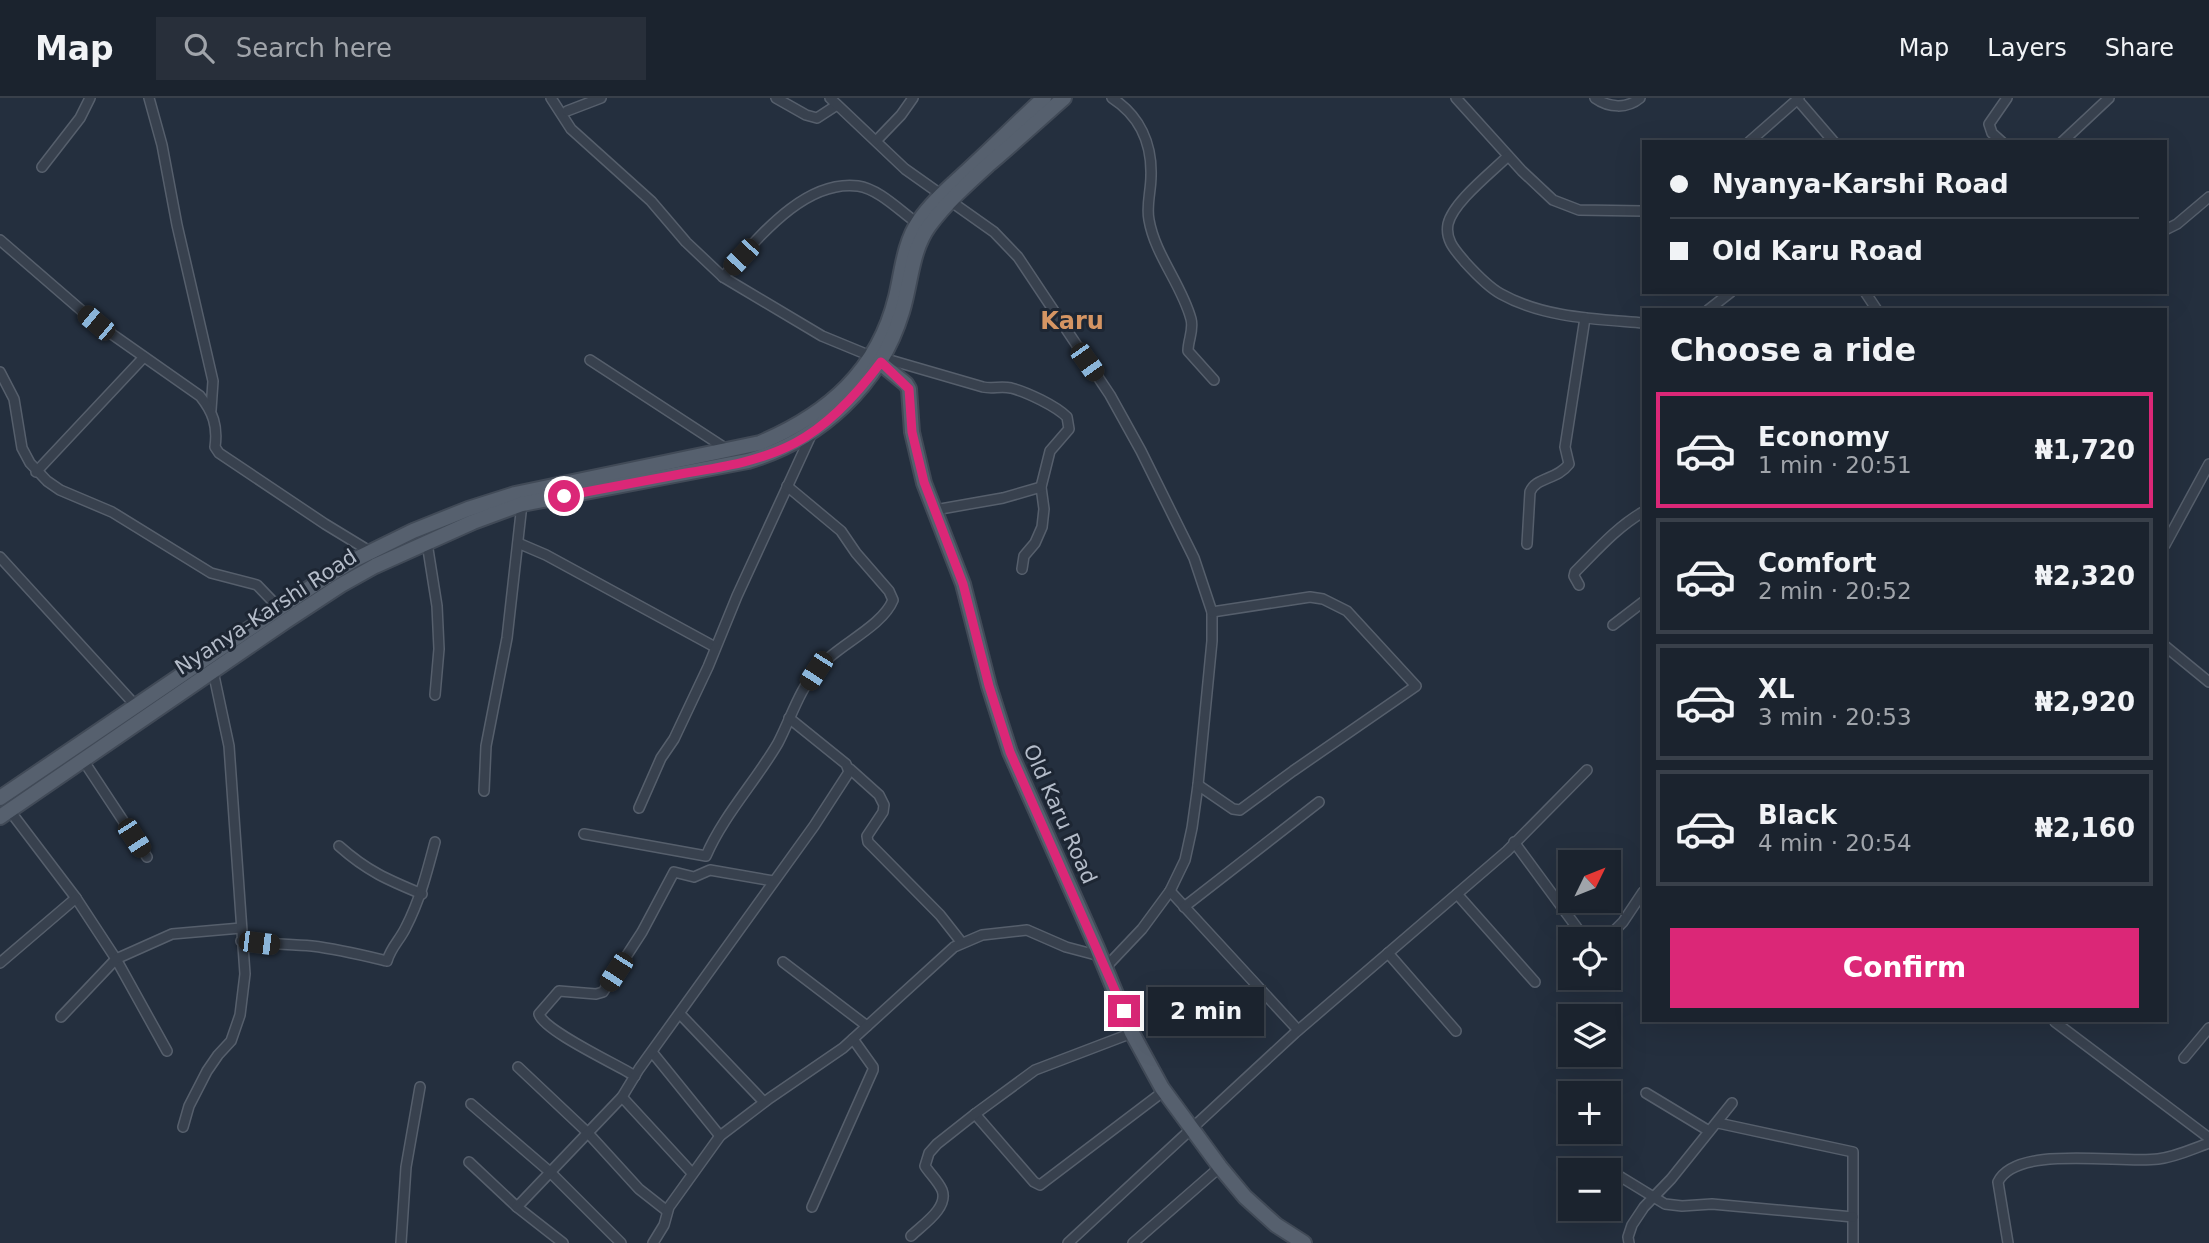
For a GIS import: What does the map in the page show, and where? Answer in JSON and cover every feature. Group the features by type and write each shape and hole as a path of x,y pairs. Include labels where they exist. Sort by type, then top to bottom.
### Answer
{"main road":[{"name":"Nyanya-Karshi Road","path":"5,814 213,671 340,568 371,551 446,518 515,494 760,443 809,419 879,359 901,269 917,223 1064,98"},
{"name":"Nyanya-Karshi Road","path":"0,798 136,706 283,615 427,543 522,503 748,461 772,454 797,442 832,417 868,379 893,340 918,246 945,198 1041,99"},
{"name":"Old Karu Road","path":"879,359 909,389 912,432 924,482 963,584 989,686 1010,752 1132,1033 1164,1091 1220,1167 1245,1196 1276,1225 1304,1243"}],"street":[{"path":"42,167 80,118 90,98"},
{"path":"149,98 162,145 179,237 213,381 211,410 217,437 215,447 219,453 325,524 371,551"},
{"path":"551,98 567,117"},
{"path":"568,98 567,117 571,130 651,201 686,242 723,276 821,336 879,359 983,387 1012,388 1064,414 1069,421 1069,429 1049,451 1041,486 1044,509 1042,527 1035,543 1024,556 1022,569"},
{"path":"567,117 601,98"},
{"path":"653,1243 664,1225 667,1211 720,1136 853,1040 954,947 982,935 1027,930 1103,962 1142,929 1170,891 1185,860 1198,786 1212,640 1212,612 1194,558 1110,395 1018,257 994,232 905,169 833,101 817,118 775,98"},
{"path":"876,141 913,98"},
{"path":"1112,98 1139,122 1149,149 1151,176 1148,218 1192,322 1188,351 1214,380"},
{"path":"1456,98 1508,156 1553,200 1579,210 1642,211"},
{"path":"1595,98 1615,107 1634,103 1640,98"},
{"path":"2000,140 1992,133 1989,124 2007,98"},
{"path":"2064,140 2109,98"},
{"path":"1751,140 1798,99 1832,140"},
{"path":"1508,156 1454,211 1448,223 1448,237 1452,247 1474,272 1499,293 1524,305 1585,318 1642,323"},
{"path":"723,276 776,219 807,197 839,187 858,186 873,191 917,223"},
{"path":"2167,229 2178,224 2209,197"},
{"path":"0,240 96,323 200,396 211,410"},
{"path":"1711,308 1728,294"},
{"path":"1527,544 1532,486 1553,478 1569,464 1565,447 1585,318"},
{"path":"36,472 145,357"},
{"path":"590,360 728,450"},
{"path":"0,372 14,399 22,447 36,472 60,490 112,512 211,573 257,585 283,615"},
{"path":"639,808 661,758 674,739 708,667 813,431"},
{"path":"2167,541 2209,464"},
{"path":"583,834 705,856 778,743 816,671 830,655 890,608 893,600 889,591 841,531 787,486"},
{"path":"935,510 1003,498 1041,486"},
{"path":"484,791 486,746 506,638 522,503"},
{"path":"1579,584 1574,576 1575,572 1613,533 1642,513"},
{"path":"427,543 439,649 435,695"},
{"path":"517,543 546,555 715,647"},
{"path":"0,557 136,706"},
{"path":"1198,786 1233,809 1240,810 1416,687 1347,611 1330,601 1310,597 1212,612"},
{"path":"1613,625 1642,603"},
{"path":"2167,648 2208,680"},
{"path":"183,1127 189,1106 207,1071 231,1041 240,1015 245,974 236,861 235,799 229,746 213,671"},
{"path":"789,718 878,795 884,805 883,811 867,836 868,842 940,915 962,943"},
{"path":"83,760 147,858"},
{"path":"517,1207 622,1097 772,881 814,826 850,769"},
{"path":"1068,1243 1298,1030 1457,894 1587,770"},
{"path":"1184,907 1319,802"},
{"path":"5,814 76,898 116,959 167,1051"},
{"path":"241,941 336,950 387,961 390,949 405,929 422,894 435,842"},
{"path":"1514,842 1577,927"},
{"path":"339,846 360,865 379,876 422,894"},
{"path":"635,1076 577,1045 542,1022 539,1014 559,991 596,994 603,992 642,932 674,872 694,877 710,870 772,881"},
{"path":"1170,891 1298,1030"},
{"path":"1457,894 1535,982"},
{"path":"1618,927 1642,894"},
{"path":"0,963 76,898"},
{"path":"61,1017 116,959 172,934 241,928"},
{"path":"1388,953 1456,1031"},
{"path":"783,962 866,1026"},
{"path":"680,1014 764,1102"},
{"path":"2008,1243 1998,1182 2004,1174 2023,1162 2051,1158 2156,1160 2175,1156 2209,1140 2056,1022"},
{"path":"2184,1058 2209,1028"},
{"path":"911,1236 939,1210 942,1203 942,1191 925,1166 929,1153 975,1114 1035,1070 1132,1033"},
{"path":"812,1207 873,1070 853,1040"},
{"path":"652,1052 720,1136"},
{"path":"518,1067 587,1132 639,1189 667,1211"},
{"path":"401,1243 406,1167 420,1087"},
{"path":"975,1114 1034,1182 1040,1185 1164,1091"},
{"path":"1646,1093 1709,1131"},
{"path":"622,1097 692,1173"},
{"path":"1629,1243 1632,1225 1732,1103"},
{"path":"471,1104 551,1171 621,1243"},
{"path":"1718,1123 1853,1152 1853,1243"},
{"path":"469,1162 517,1207 563,1243"},
{"path":"1133,1243 1220,1167"},
{"path":"1621,1177 1665,1204 1712,1204 1853,1217"}],"district":[{"name":"Karu","path":"1072,321"}],"route":[{"path":"564,496 717,468 772,454 797,442 832,417 881,362 906,384 911,395 912,432 924,482 963,584 989,686 1010,752 1124,1011"}]}
